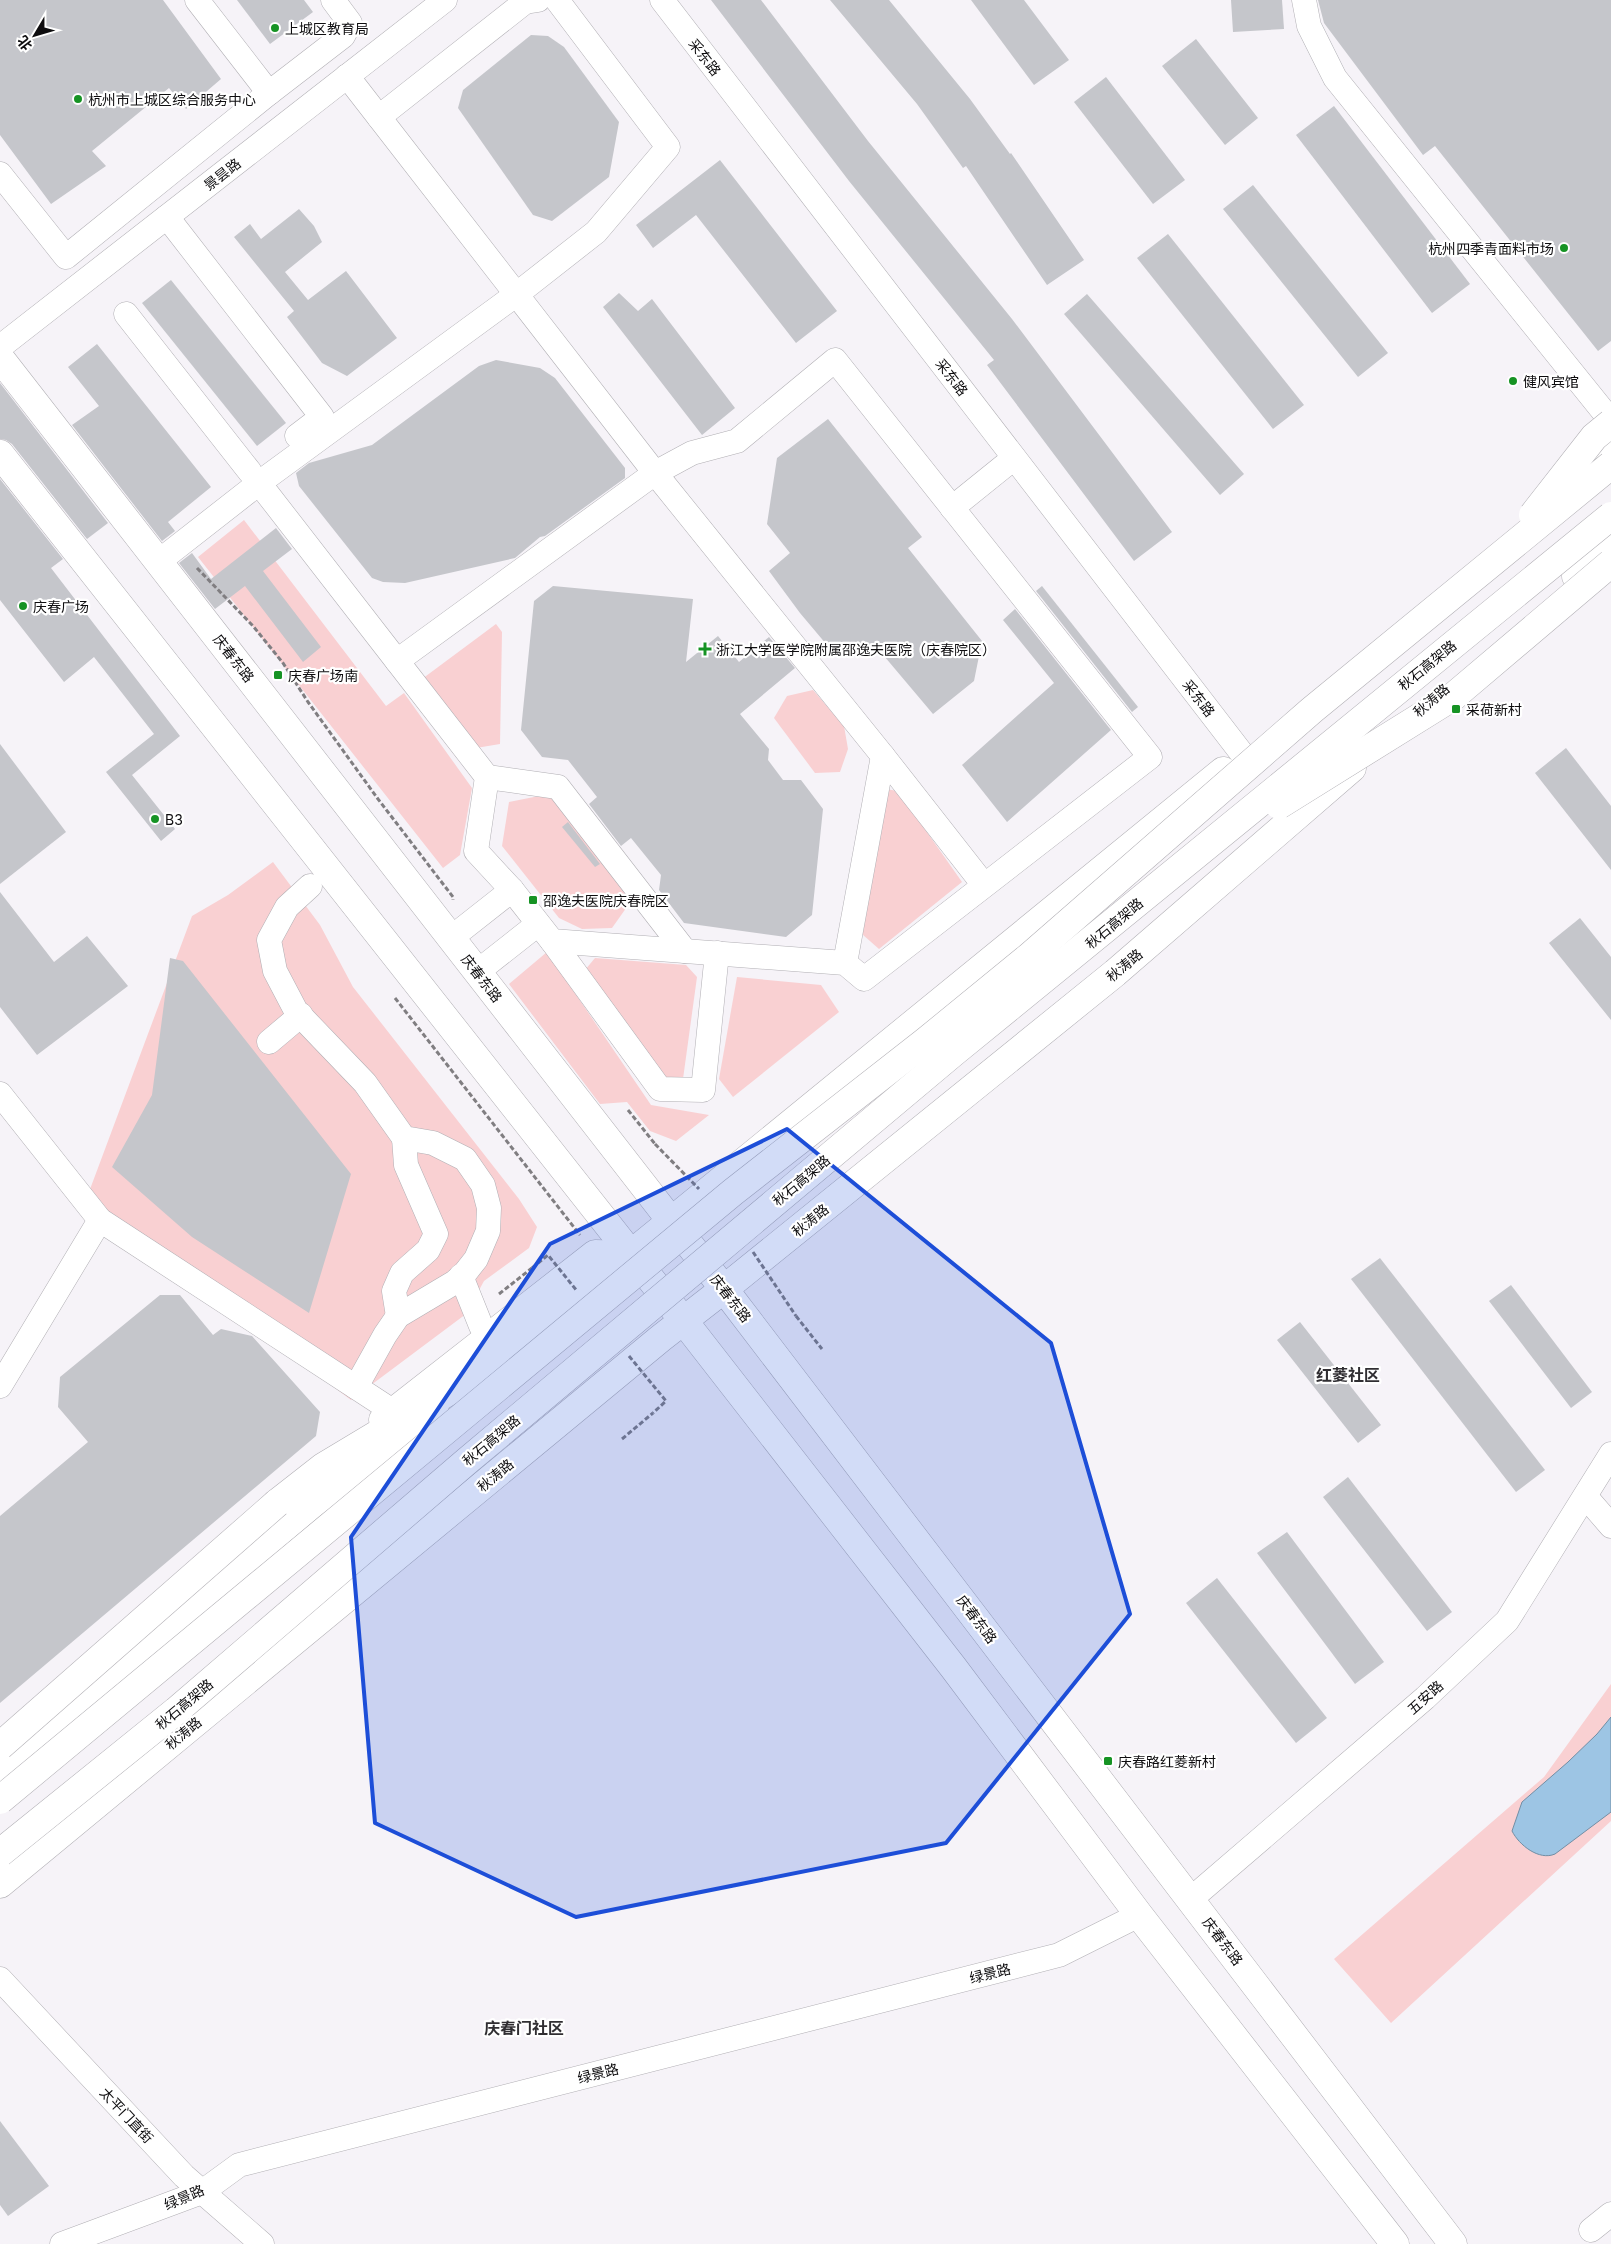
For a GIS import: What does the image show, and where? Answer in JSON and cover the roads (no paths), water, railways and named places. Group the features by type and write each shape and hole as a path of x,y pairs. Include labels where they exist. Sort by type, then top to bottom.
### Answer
{"main road":[{"name":"庆春东路","path":"0,358 162,552 451,938 672,1222 1453,2244"},
{"path":"1500,557 1594,436 1611,422"},
{"path":"0,1770 312,1504 511,1354 1243,755 1611,446"},
{"path":"0,454 683,1320 947,1659 1139,1915 1395,2244"},
{"path":"0,1800 733,1192 926,1041 1022,962 1312,710 1611,465"},
{"name":"秋石高架路","path":"0,1853 176,1712 467,1461 953,1053 1611,516"},
{"name":"秋涛路","path":"0,1884 683,1320 724,1290 1115,973 1611,546"},
{"path":"1188,861 1454,696 1611,563"},
{"path":"0,1730 394,1412 595,1254 632,1255"},
{"path":"0,1746 276,1504 323,1467 511,1354"}],"street":[{"path":"197,0 269,93"},
{"path":"0,174 66,257 269,93 343,36 350,23 333,0"},
{"name":"景昙路","path":"0,347 445,0"},
{"path":"379,117 525,2 538,0"},
{"path":"255,477 517,294 596,232 668,147 557,0"},
{"name":"采东路","path":"662,0 1243,755"},
{"path":"1304,0 1309,26 1335,78 1611,422"},
{"path":"347,76 655,473 883,756 984,885"},
{"path":"162,552 255,477 322,417 167,217"},
{"path":"126,314 255,477 487,777 558,787 685,951"},
{"path":"397,661 655,473 692,453 737,441 834,360 1150,757 864,979 845,963 685,951 545,933 477,972"},
{"path":"952,508 1014,458"},
{"path":"845,963 883,756"},
{"path":"487,777 476,851 512,890 660,1088 703,1090 717,953"},
{"path":"310,886 287,907 269,940 275,971 296,1011 366,1083 404,1138 406,1165 436,1234 428,1250 402,1273 394,1291 398,1316"},
{"path":"451,938 512,890"},
{"path":"269,1042 301,1015"},
{"path":"0,1094 100,1220 394,1412"},
{"path":"356,1387 385,1334 398,1316 461,1276 476,1259 488,1231 489,1208 483,1185 465,1158 433,1143 404,1138"},
{"path":"0,1386 100,1220"},
{"path":"461,1276 481,1326"},
{"name":"五安路","path":"1191,1899 1425,1698 1507,1621 1586,1497 1611,1454"},
{"path":"1586,1497 1611,1526"},
{"name":"绿景路","path":"62,2244 202,2192 239,2165 1059,1955 1139,1915"},
{"name":"太平门直街","path":"0,1979 184,2176 262,2244"},
{"path":"1591,2230 1611,2214"}],"water":[{"path":"1611,1717 1611,1812 1555,1854 1549,1856 1530,1850 1519,1841 1512,1831 1522,1802 1568,1762 1597,1734"}],"place":[{"name":"上城区教育局","path":"275,28"},
{"name":"杭州市上城区综合服务中心","path":"78,99"},
{"name":"杭州四季青面料市场","path":"1564,248"},
{"name":"健风宾馆","path":"1513,381"},
{"name":"庆春广场","path":"23,606"},
{"name":"浙江大学医学院附属邵逸夫医院（庆春院区）","path":"705,649"},
{"name":"庆春广场南","path":"278,675"},
{"name":"采荷新村","path":"1456,709"},
{"name":"B3","path":"155,819"},
{"name":"邵逸夫医院庆春院区","path":"533,900"},
{"name":"庆春路红菱新村","path":"1108,1761"}],"district":[{"name":"红菱社区","path":"1348,1375"},
{"name":"庆春门社区","path":"524,2028"}]}
